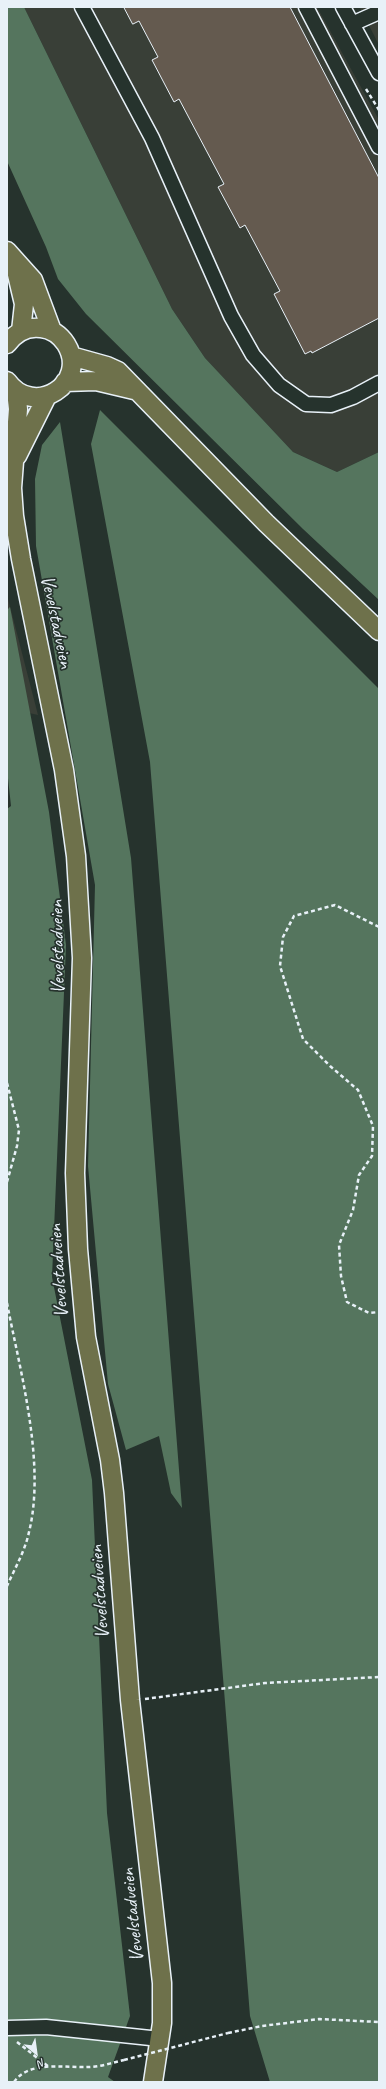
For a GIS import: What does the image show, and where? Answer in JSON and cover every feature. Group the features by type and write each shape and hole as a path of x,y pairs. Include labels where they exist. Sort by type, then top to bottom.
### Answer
{"main road":[{"path":"10,255 33,280 52,331"},
{"path":"10,255 24,304 20,331"},
{"path":"7,344 20,331 36,327 52,331 64,341 71,356 71,369 66,382 96,381 134,390"},
{"path":"71,356 107,366 118,371 134,390 294,550 379,631"},
{"name":"Vevelstadveien","path":"11,386 31,397 47,396 66,382"},
{"name":"Vevelstadveien","path":"11,386 18,399 15,435 16,458 12,488 16,532 64,770 76,856 82,958 75,1173 78,1249 86,1337 110,1460 114,1493 130,1700 160,1956 162,1999 160,2039 153,2082"},
{"name":"Vevelstadveien","path":"16,458 47,396"}],"lane":[{"path":"82,7 152,138 231,316 253,355 279,386 306,404 331,405 353,397 379,382"},
{"path":"306,7 379,147"},
{"path":"343,7 379,73"},
{"path":"352,24 379,12"},
{"path":"10,2034 46,2027 160,2039"}],"path":[{"path":"379,927 335,905 294,916 283,937 280,966 303,1039 330,1066 358,1090 373,1126 372,1156 359,1175 353,1210 339,1245 341,1276 347,1302 369,1313 379,1312"},
{"path":"7,1083 18,1123 19,1138 7,1182"},
{"path":"7,1303 29,1425 34,1486 29,1532 21,1557 7,1586"},
{"path":"130,1700 161,1698 265,1683 379,1677"},
{"path":"14,2082 22,2074 49,2067 88,2067 124,2060 228,2033 262,2026 319,2019 379,2022"},
{"path":"10,2034 49,2067"}],"shaded area":[{"path":"24,7 317,7 379,120 379,452 337,472 293,452 205,358 172,309"},
{"path":"379,7 379,45 360,8"},
{"path":"7,595 38,715 7,708"}],"green space":[{"path":"7,7 24,7 172,309 205,358 293,452 337,472 379,452 379,600 303,529 86,314 58,279 46,247 7,161"},
{"path":"100,410 379,689 379,2082 270,2082 250,2016 150,762 91,444"},
{"path":"60,422 131,858 182,1508 171,1493 159,1436 126,1450 108,1384 88,1166 95,885 36,546 35,479 42,445"},
{"path":"10,607 49,812 66,945 52,1277 92,1480 107,1813 130,2016 108,2077 115,2082 7,2082 7,809 11,806 7,769 7,610"}],"building":[{"path":"124,7 290,7 379,178 379,318 312,353 311,351 305,354 274,294 280,291 245,225 240,228 218,187 224,184 179,99 174,102 152,60 158,57 139,21 133,24"}]}
